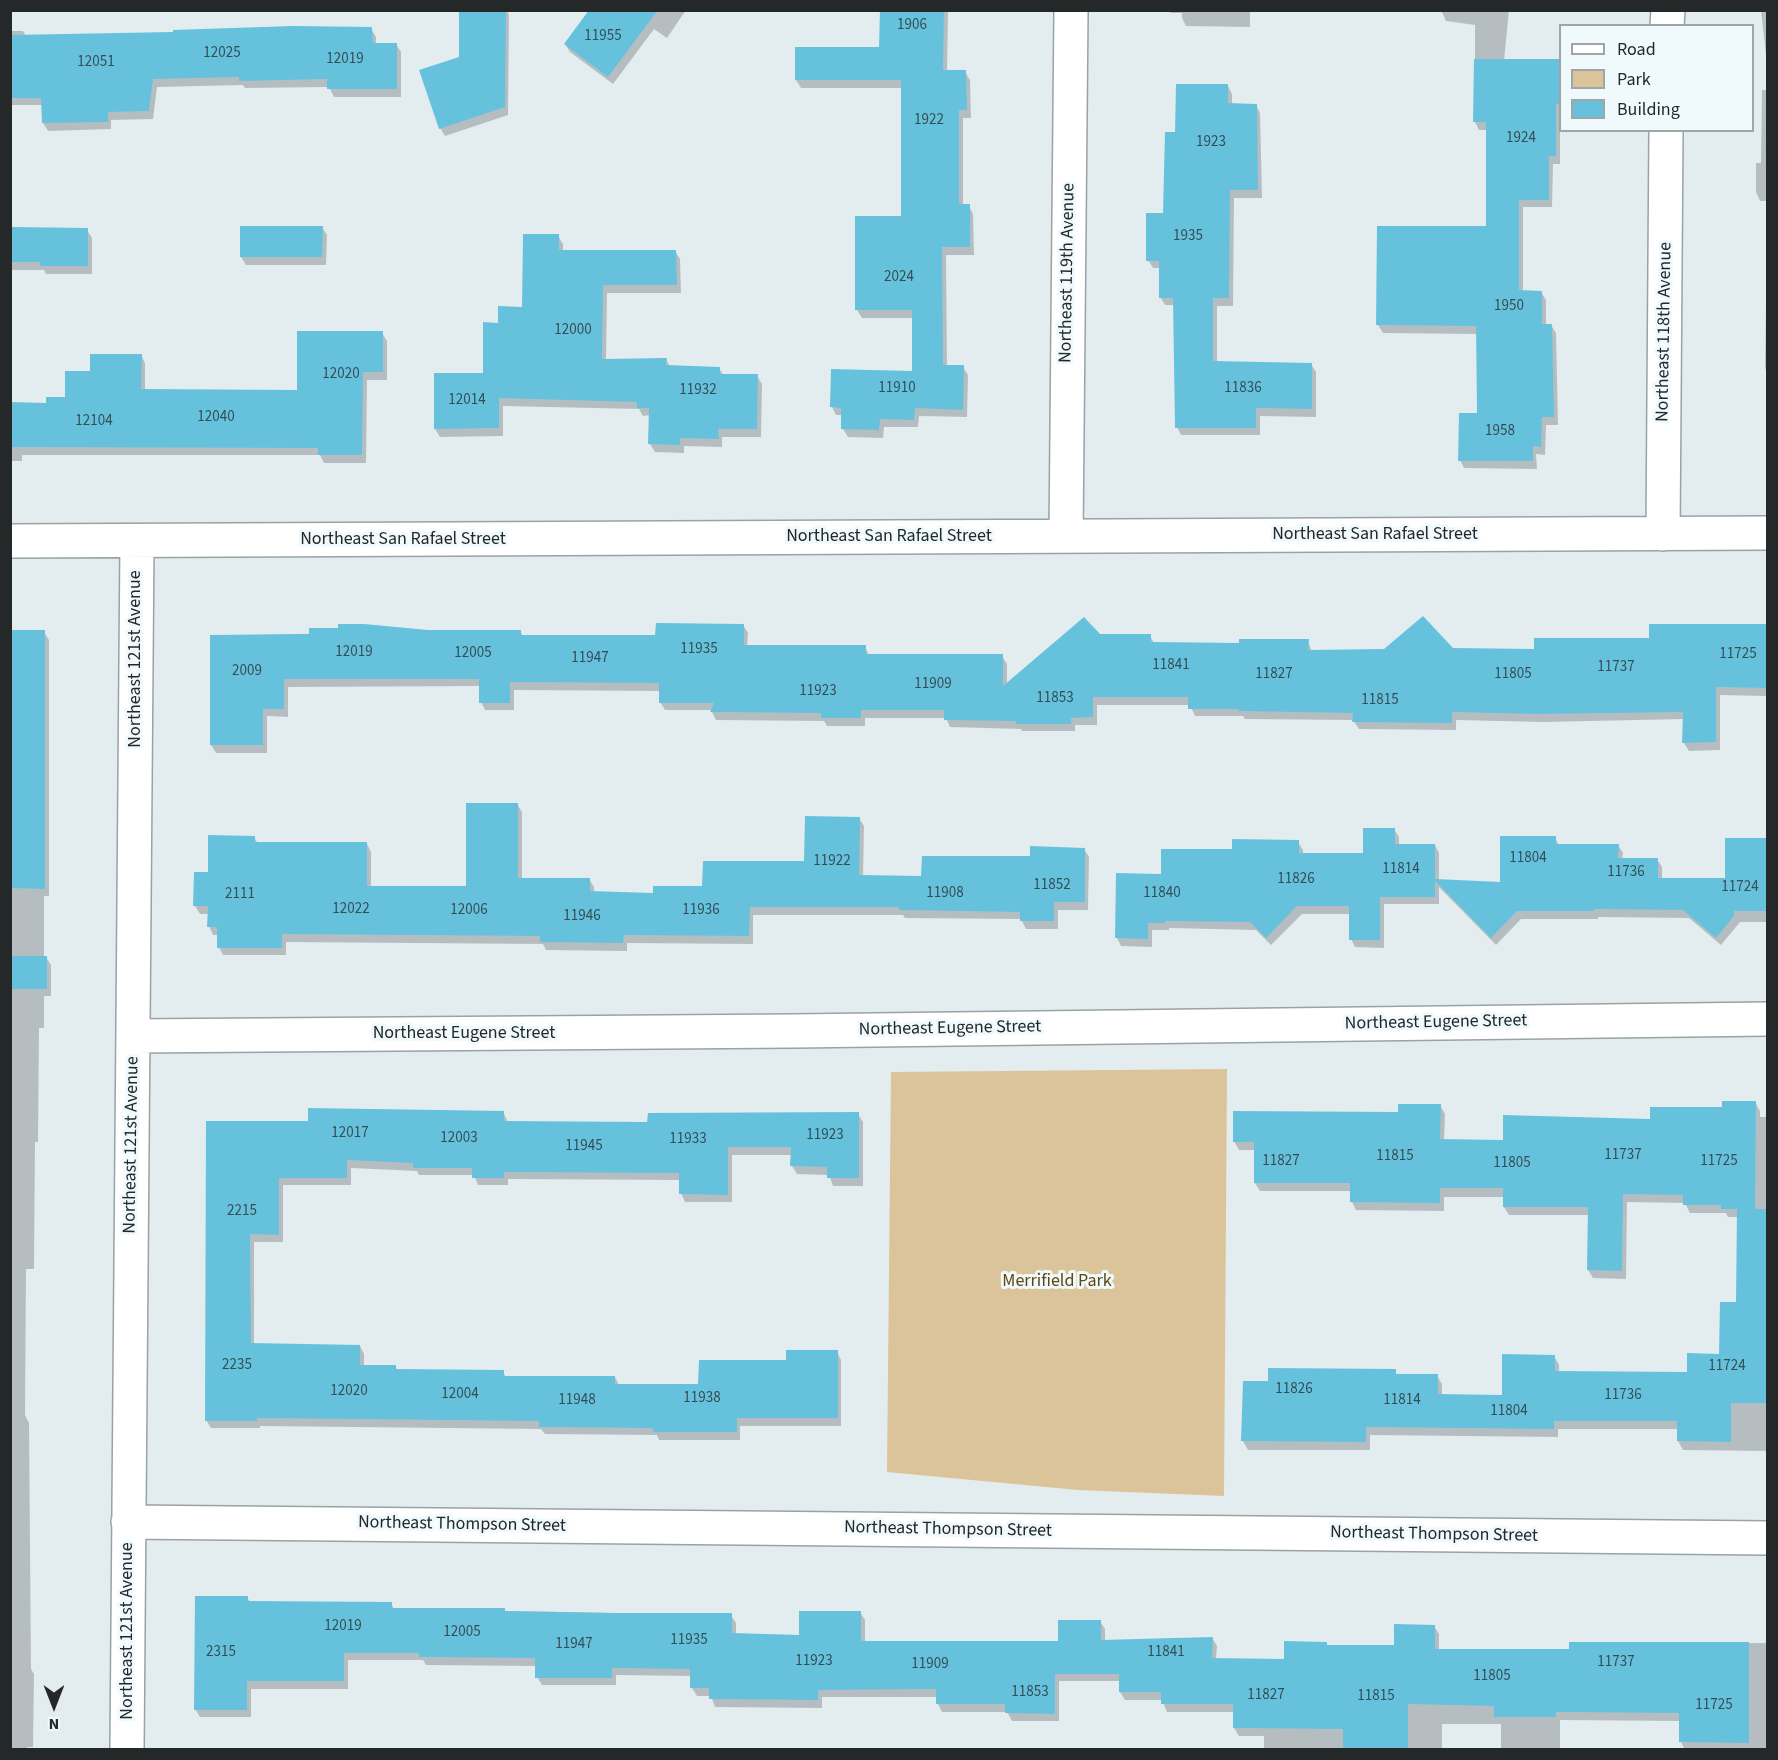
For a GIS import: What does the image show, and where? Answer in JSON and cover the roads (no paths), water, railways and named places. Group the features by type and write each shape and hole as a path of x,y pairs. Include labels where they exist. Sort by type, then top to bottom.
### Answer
{"street":[{"name":"Northeast 119th Avenue","path":"1066,536 1071,10"},
{"name":"Northeast 118th Avenue","path":"1663,534 1666,132"},
{"name":"Northeast San Rafael Street","path":"10,541 1767,533"},
{"name":"Northeast 121st Avenue","path":"126,1749 137,541"},
{"name":"Northeast Eugene Street","path":"133,1036 1767,1019"},
{"name":"Northeast Thompson Street","path":"128,1522 1767,1538"}],"park label":[{"name":"Merrifield Park","path":"1057,1282"}]}
